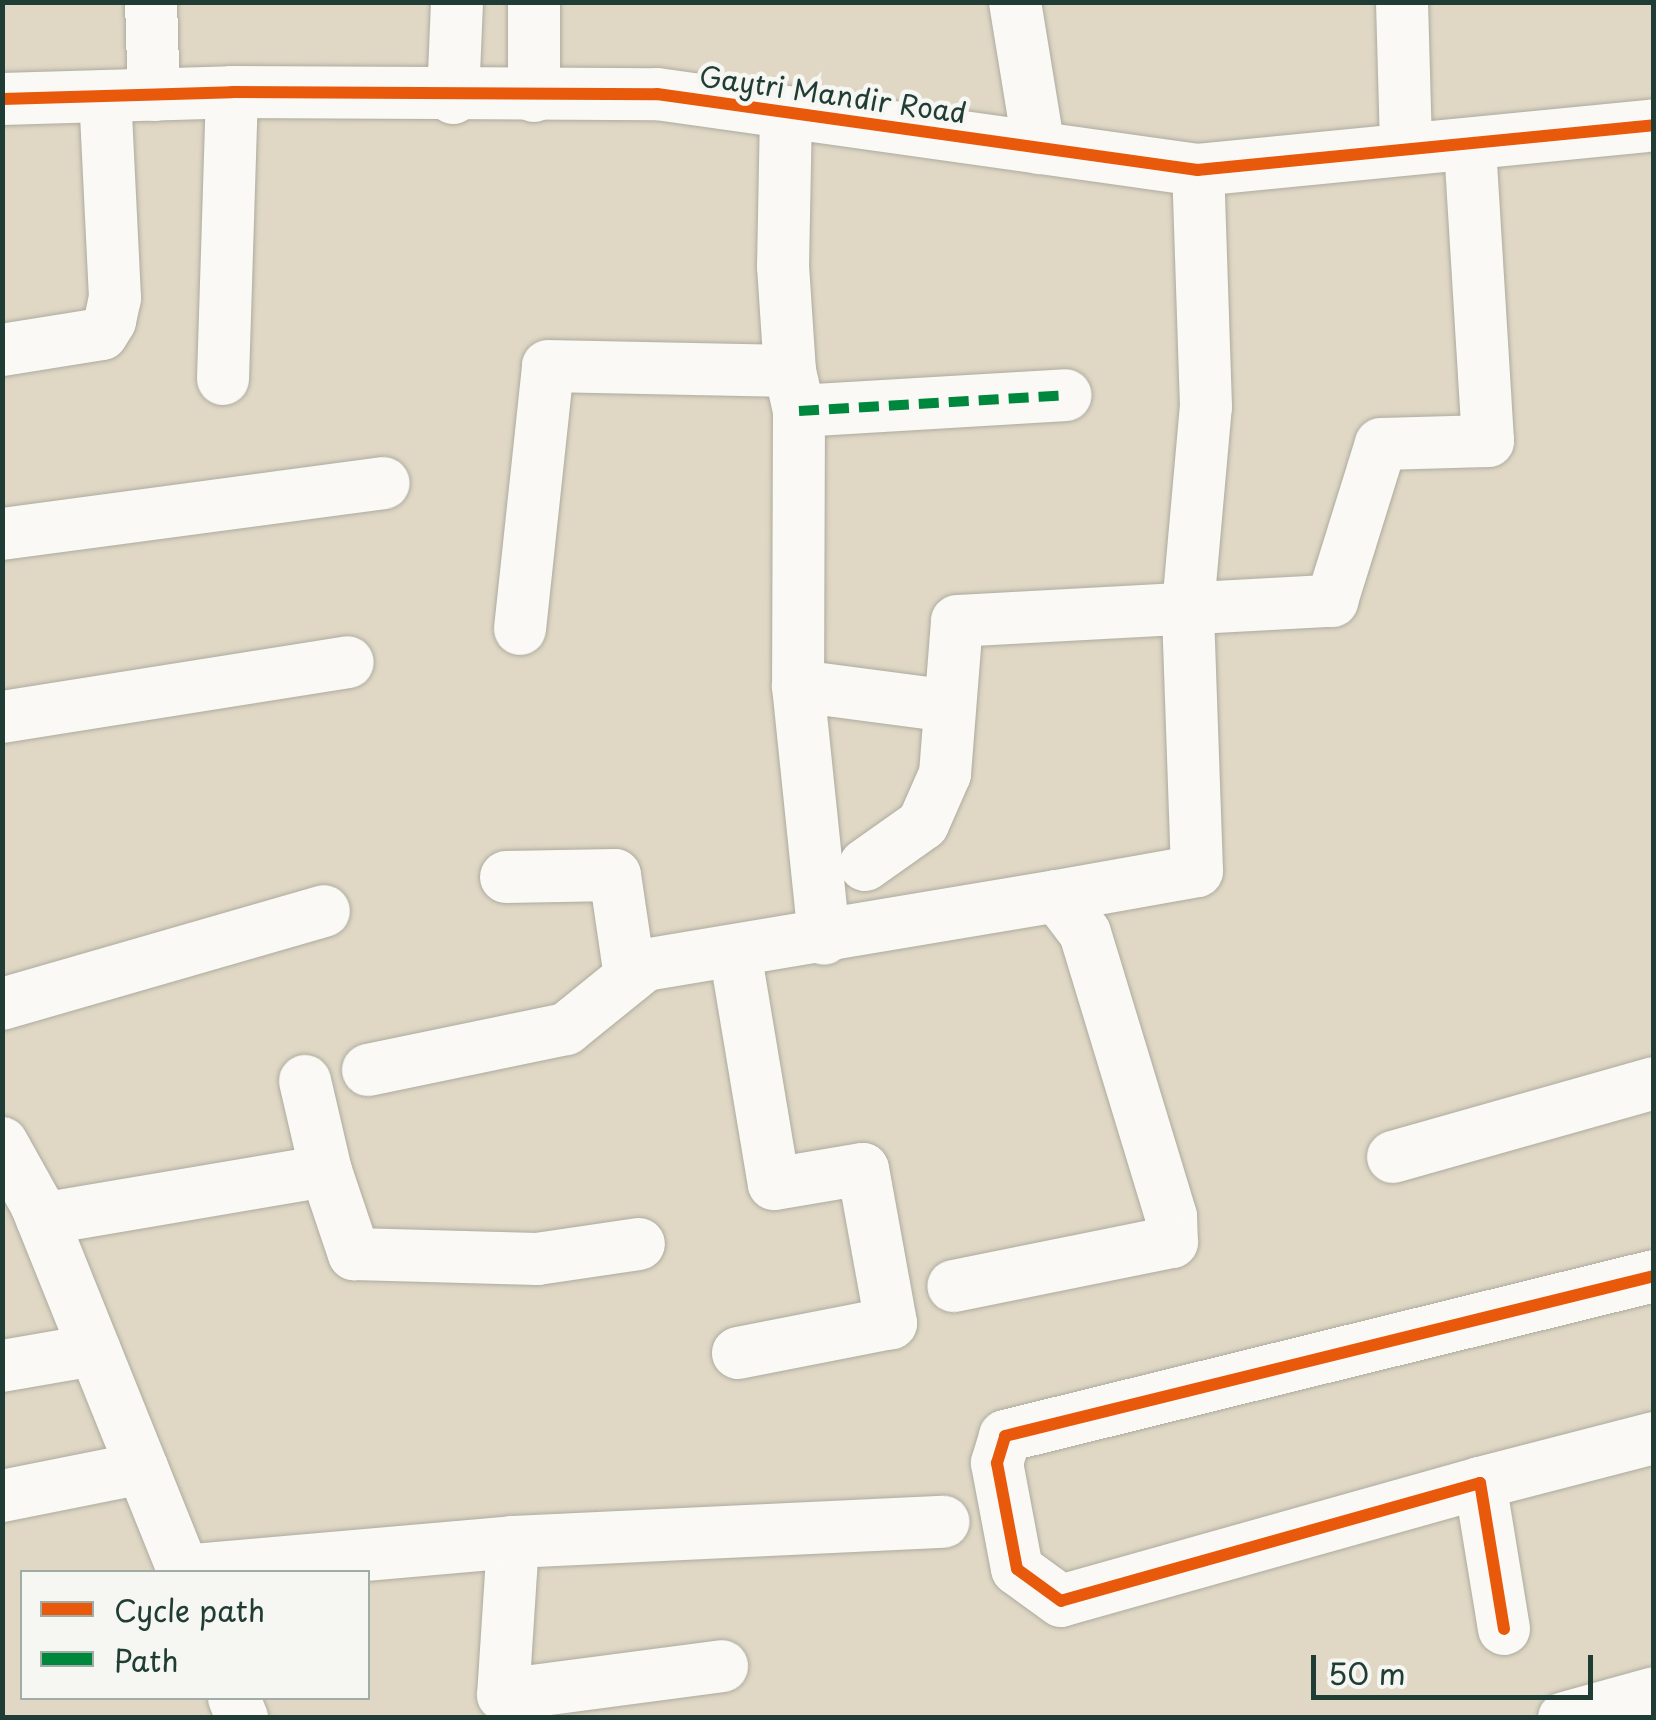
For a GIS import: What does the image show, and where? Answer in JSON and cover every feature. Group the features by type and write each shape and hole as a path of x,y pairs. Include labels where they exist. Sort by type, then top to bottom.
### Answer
{"street":[{"path":"2,350 102,334 110,321 116,298 130,95 151,2"},
{"path":"453,98 457,2"},
{"path":"534,2 534,96"},
{"path":"1015,2 1039,148"},
{"path":"1402,2 1406,150"},
{"path":"223,378 232,92"},
{"name":"Gaytri Mandir Road","path":"2,99 232,92 453,98 658,94 1198,170 1654,125"},
{"path":"786,112 783,266 795,391 798,686 824,938"},
{"path":"865,864 923,824 945,774 957,621 1332,601 1382,444 1488,441 1470,144"},
{"path":"368,1070 566,1029 645,965 824,938 1197,871 1188,607 1206,407 1198,170"},
{"path":"520,629 548,366 795,391 1066,395"},
{"path":"2,534 384,483"},
{"path":"2,717 348,662"},
{"path":"798,686 950,706"},
{"path":"506,877 616,875 630,977"},
{"path":"953,1286 1172,1242 1171,1216 1086,933 1058,896"},
{"path":"2,1004 324,911"},
{"path":"734,952 774,1184 862,1169 890,1323 738,1354"},
{"path":"305,1081 326,1171 354,1254 537,1259 639,1244"},
{"path":"1393,1157 1654,1083"},
{"path":"5,1152 42,1220 183,1570"},
{"path":"42,1220 326,1171"},
{"path":"1654,1276 1042,1424 1005,1436 996,1463 1017,1568 1062,1600 1654,1438"},
{"path":"2,1366 95,1350"},
{"path":"2,1496 142,1468"},
{"path":"1480,1484 1504,1629"},
{"path":"206,1570 514,1542 944,1522"},
{"path":"514,1542 502,1695 722,1666"},
{"path":"1564,1718 1654,1692"}],"marked path":[{"path":"799,411 1066,395"}],"cycle path":[{"path":"2,99 232,92 657,94 1198,170 1654,125"},
{"path":"1504,1629 1480,1483 1061,1601 1017,1569 997,1463 1005,1436 1654,1276"}]}
